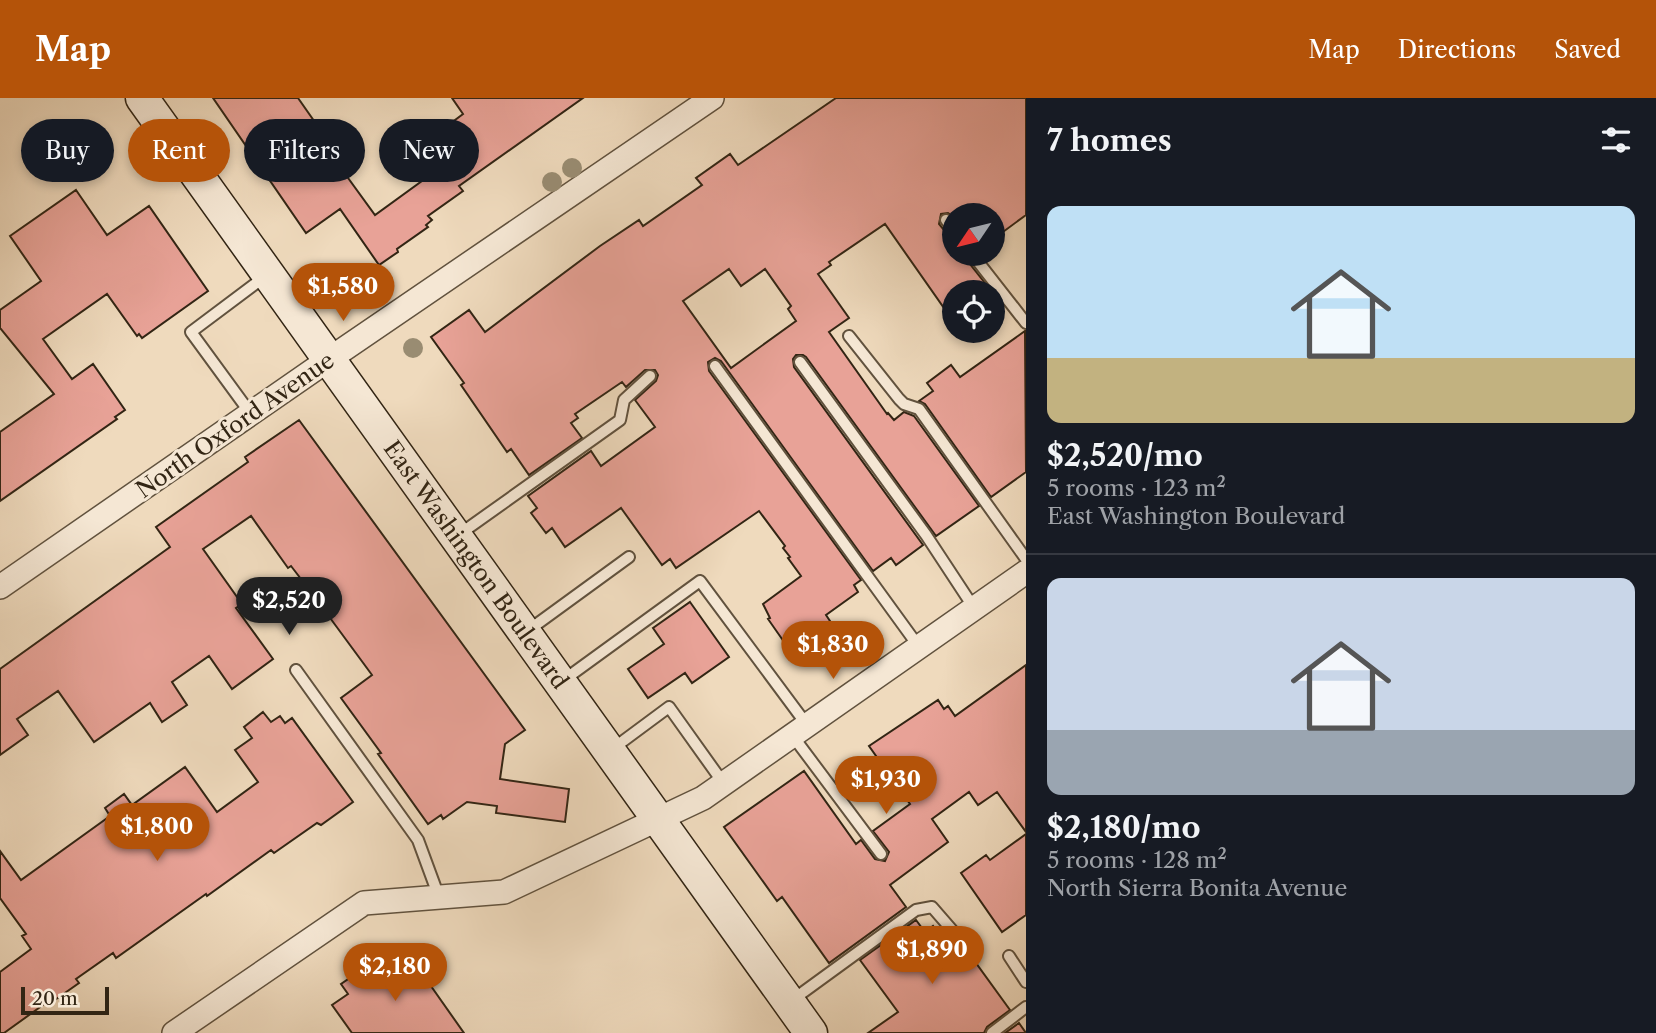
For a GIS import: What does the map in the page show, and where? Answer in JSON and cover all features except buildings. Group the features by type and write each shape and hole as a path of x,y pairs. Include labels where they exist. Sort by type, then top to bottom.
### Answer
{"main road":[{"name":"East Washington Boulevard","path":"142,98 811,1033"}],"street":[{"name":"North Oxford Avenue","path":"0,587 712,98"},
{"path":"174,1033 364,903 504,892 703,798 1026,572"}],"lane":[{"path":"981,266 1026,323"},
{"path":"251,414 191,332 267,274"},
{"path":"849,336 899,399 904,404 919,409 1026,559"},
{"path":"800,362 926,535 974,608"},
{"path":"715,366 919,647"},
{"path":"455,537 620,421 624,400 650,376"},
{"path":"524,633 629,557"},
{"path":"559,683 700,581 881,854"},
{"path":"296,670 418,840 439,897"},
{"path":"608,752 668,707 724,784"},
{"path":"789,1003 916,910 932,907 952,930"},
{"path":"1009,956 1026,982"},
{"path":"992,1033 1026,1007"}]}
